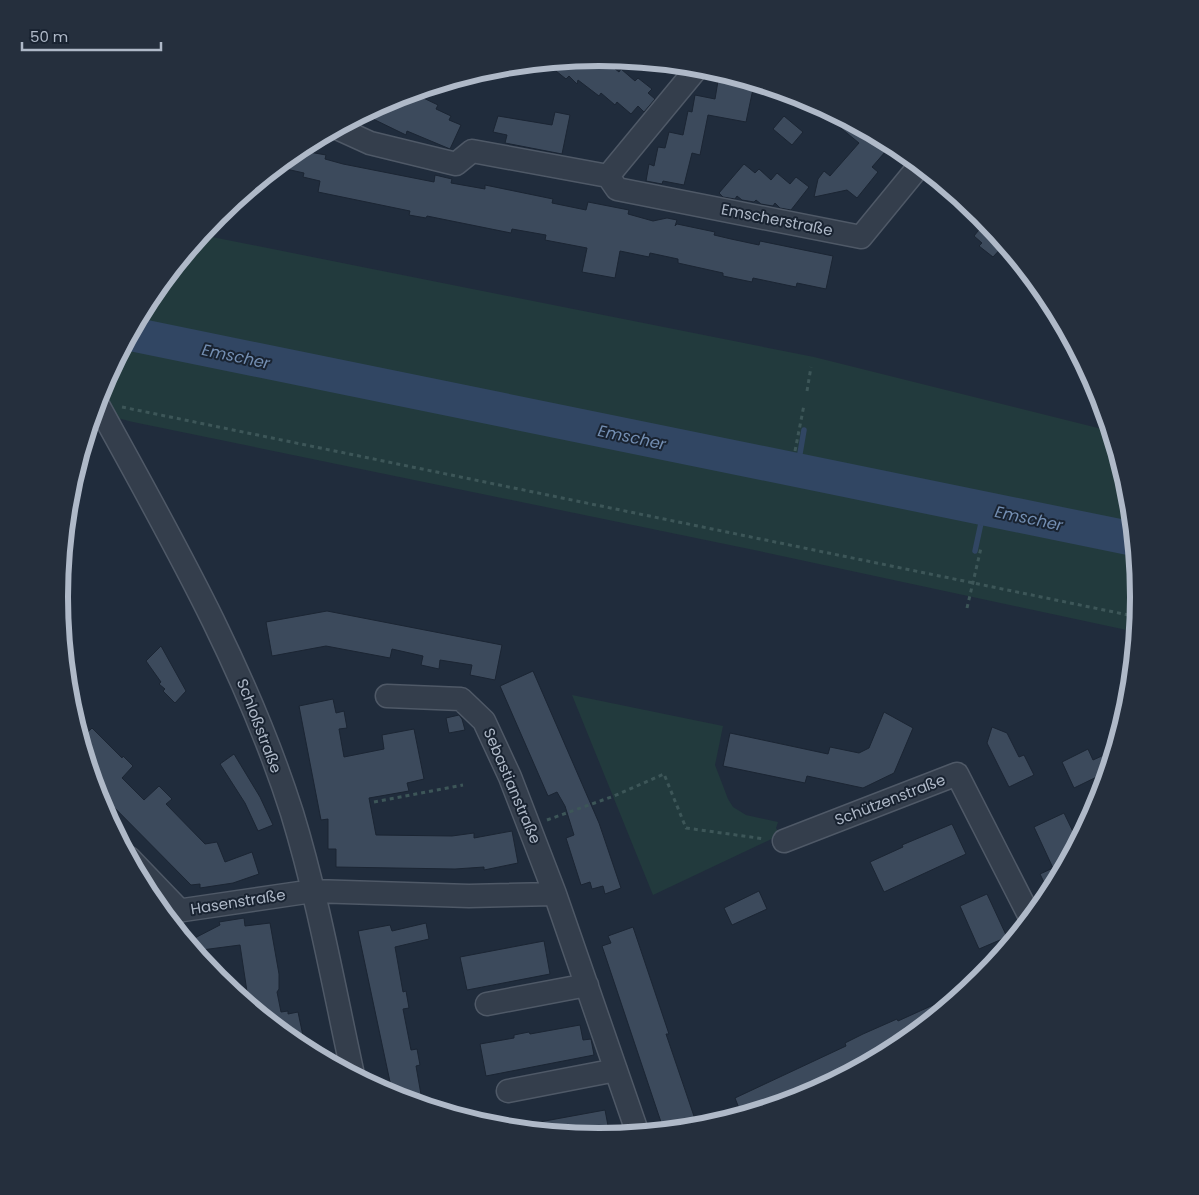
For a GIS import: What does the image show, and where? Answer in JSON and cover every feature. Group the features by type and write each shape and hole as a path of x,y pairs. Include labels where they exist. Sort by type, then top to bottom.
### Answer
{"street":[{"path":"608,176 692,74"},
{"name":"Emscherstraße","path":"345,131 370,142 456,164 472,151 608,176 618,189 861,237 915,171"},
{"name":"Schloßstraße","path":"107,405 235,664 292,812 313,891 351,1067"},
{"name":"Sebastianstraße","path":"388,696 461,700 484,721 501,756 530,827 636,1128"},
{"name":"Schützenstraße","path":"784,841 957,774 1027,912"},
{"path":"313,891 469,896 555,894"},
{"name":"Hasenstraße","path":"172,912 313,891"},
{"path":"487,1004 587,985"},
{"path":"508,1091 616,1070"}],"path":[{"path":"806,391 811,366"},
{"path":"107,405 1130,615"},
{"path":"795,451 804,405"},
{"path":"967,608 981,548"},
{"path":"530,827 614,796 664,774 686,828 784,841"},
{"path":"374,802 463,785"}],"green space":[{"path":"210,237 814,357 1104,429 1121,494 1126,528 1130,563 1130,631 759,551 101,414 109,394 139,332 158,302 178,274"},
{"path":"572,695 723,726 715,765 728,799 733,807 746,815 778,822 776,828 780,835 653,895"}],"building":[{"path":"612,66 619,72 621,69 635,81 638,78 652,89 648,93 655,99 644,112 638,106 631,114 617,102 615,105 601,93 599,96 578,80 577,84 569,76 566,79 553,68"},
{"path":"718,80 753,89 746,122 708,115 700,155 692,153 684,185 663,181 662,184 646,181 649,164 654,166 658,147 665,148 669,132 683,135 688,111 692,112 695,95 715,99"},
{"path":"421,97 438,105 436,109 451,116 449,120 461,125 450,149 407,131 406,135 371,118"},
{"path":"555,112 570,115 562,154 505,143 507,135 493,132 498,116 552,125"},
{"path":"784,116 803,132 792,145 773,129"},
{"path":"831,120 865,137 886,151 872,167 878,172 857,198 847,190 814,197 818,179 824,171 830,176 859,143"},
{"path":"310,152 326,155 325,159 343,164 434,182 435,175 452,179 451,183 485,189 485,185 553,199 552,203 586,210 588,202 629,210 628,214 653,221 667,218 677,220 675,226 677,224 715,232 714,235 731,239 759,245 760,241 833,256 826,289 797,283 796,287 753,278 752,282 723,276 723,273 678,263 678,259 650,253 649,257 620,251 615,278 582,272 587,248 545,240 546,235 512,229 511,233 427,216 426,218 409,215 410,211 318,192 320,181 303,177 304,173 286,169"},
{"path":"744,164 755,173 759,169 771,180 777,173 790,184 796,177 809,187 791,210 780,208 775,203 773,206 761,204 756,200 754,202 742,200 737,196 735,199 723,197 719,193"},
{"path":"981,228 1001,249 993,257 979,246 982,243 974,236"},
{"path":"327,611 502,645 495,680 470,675 472,665 440,660 439,669 421,665 423,656 392,649 390,658 326,646 272,656 266,622"},
{"path":"161,646 186,691 175,703 163,691 165,689 159,684 161,682 146,661"},
{"path":"533,671 599,823 621,888 605,894 603,886 592,889 590,882 581,885 566,838 574,835 565,806 557,792 548,796 500,686"},
{"path":"333,699 336,713 344,711 347,728 339,729 344,757 384,749 382,735 414,729 424,779 407,783 409,791 369,798 376,835 452,836 474,833 474,838 512,831 518,863 484,870 484,867 455,869 336,867 336,849 328,849 328,819 321,820 299,706"},
{"path":"884,712 913,728 894,773 863,788 807,776 805,783 723,766 730,733 828,754 830,747 859,753 869,748"},
{"path":"459,715 465,730 449,733 446,718"},
{"path":"992,727 1007,733 1019,757 1024,755 1034,775 1009,787 987,743"},
{"path":"92,728 122,758 123,756 133,766 122,778 144,800 159,786 172,799 166,804 205,844 217,842 225,862 252,852 259,874 233,883 200,888 200,884 191,885 110,803 96,768 86,734"},
{"path":"1088,749 1093,760 1104,755 1106,758 1100,775 1074,788 1062,762"},
{"path":"234,754 260,797 273,825 258,831 245,803 220,764"},
{"path":"1064,813 1075,835 1046,886 1040,874 1053,868 1034,827"},
{"path":"952,824 966,854 884,892 870,862 903,847 902,845"},
{"path":"759,891 767,909 732,925 724,908"},
{"path":"987,894 1007,937 979,949 960,906"},
{"path":"244,918 245,926 270,923 279,974 279,989 277,992 281,1012 288,1011 288,1014 298,1012 304,1039 248,996 240,945 202,950 193,939 220,925 219,922"},
{"path":"426,923 429,939 395,947 403,992 406,991 409,1008 403,1009 411,1050 417,1049 420,1065 416,1066 422,1098 391,1086 358,931 390,925 392,931"},
{"path":"633,927 695,1120 662,1125 602,946 611,943 608,936"},
{"path":"544,941 550,974 467,990 460,957"},
{"path":"949,998 923,1019 865,1058 803,1088 740,1110 735,1098 846,1046 845,1043 863,1034 897,1019 898,1021"},
{"path":"580,1025 583,1040 591,1039 594,1055 486,1076 480,1044 514,1038 514,1035 529,1032 530,1034"},
{"path":"605,1110 609,1129 565,1128 529,1124"}],"waterway":[{"name":"Emscher","path":"137,335 1127,538"},
{"path":"797,471 804,430"},
{"path":"975,551 984,509"}]}
